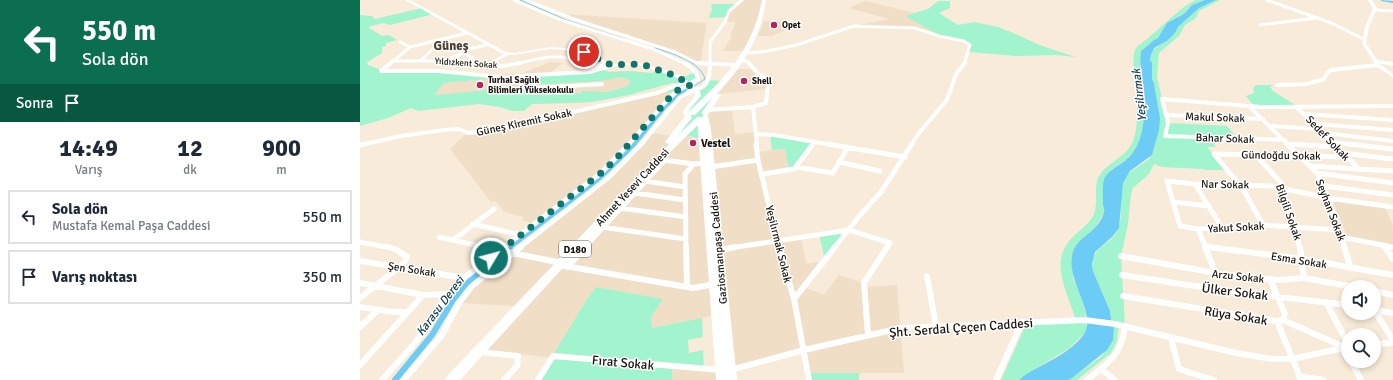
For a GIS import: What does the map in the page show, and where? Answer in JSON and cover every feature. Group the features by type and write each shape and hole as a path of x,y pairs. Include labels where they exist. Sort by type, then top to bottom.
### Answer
{"highway":[{"name":"D180","path":"698,115 736,65 753,36 761,16 764,0"},
{"name":"D180","path":"698,115 744,61 749,53 764,21 768,0"},
{"name":"Ahmet Yesevi Caddesi","path":"452,380 661,160 698,115"},
{"name":"Ahmet Yesevi Caddesi","path":"445,380 561,264 654,159 698,115"}],"main road":[{"name":"Gaziosmanpaşa Caddesi","path":"698,115 707,165 719,250 718,283"},
{"name":"Gaziosmanpaşa Caddesi","path":"707,165 727,373 722,380"}],"street":[{"path":"407,0 486,45 507,54"},
{"path":"404,380 442,335 461,300 472,286 610,176 634,153 679,98 685,94 698,79 698,75 694,69 680,61 656,51 562,21 514,0"},
{"path":"526,0 571,18 675,52 697,63 710,65 736,65"},
{"path":"382,380 415,343 449,294 464,278 601,173 615,160 678,90 692,86 706,85 709,80 710,42 725,22 729,11 742,0"},
{"path":"1267,0 1344,28 1364,39"},
{"path":"1370,0 1374,4 1375,10 1364,39 1364,43 1377,63 1393,76"},
{"path":"1375,10 1393,11"},
{"path":"1260,25 1316,18"},
{"path":"749,53 768,51 796,45 854,26 915,28 968,43 970,47 966,56 965,64 956,74 947,100 920,133 881,192 861,214 794,299"},
{"path":"467,33 410,47 382,69 382,72 439,71 509,78 516,76 594,71 614,65"},
{"path":"440,39 473,58"},
{"path":"400,42 410,47"},
{"path":"420,61 432,50 450,45"},
{"path":"445,61 462,52 486,45"},
{"path":"486,65 507,54 556,48 579,50 608,64 643,65 673,75 692,86 698,96 686,110 686,114 698,115 753,107 766,103 768,84 766,78 758,74 747,61 744,61"},
{"name":"Yıldızkent Sokak","path":"392,62 445,61 486,65 508,65 558,56 570,57 586,68 596,68 608,64"},
{"path":"1277,85 1294,85 1315,82 1324,79 1327,73 1331,70 1377,63 1393,64"},
{"path":"509,78 508,80 534,88 602,84"},
{"name":"Güneş Kiremit Sokak","path":"360,145 401,136 444,130 461,129 468,134 488,132 692,86"},
{"path":"1166,115 1162,99 1250,107 1296,108 1393,106"},
{"name":"Yeşilırmak Sokak","path":"753,107 758,160 777,240 794,299 809,380"},
{"name":"Seyhan Sokak","path":"1250,107 1316,173 1324,186 1351,268"},
{"name":"Sedef Sokak","path":"1296,108 1317,124 1336,147 1359,169"},
{"path":"1305,114 1393,120"},
{"name":"Makul Sokak","path":"1166,115 1263,119"},
{"name":"Bahar Sokak","path":"1166,115 1167,128 1165,136 1286,142 1336,147"},
{"path":"1317,124 1393,130"},
{"path":"1270,126 1321,129"},
{"path":"1325,133 1393,140"},
{"path":"756,134 774,135 905,157"},
{"path":"762,174 789,170 796,167 814,142"},
{"path":"1332,142 1393,149"},
{"path":"796,167 833,173 848,147"},
{"name":"Gündoğdu Sokak","path":"1239,185 1214,156 1216,154 1300,156 1344,155"},
{"name":"Bilgili Sokak","path":"1256,155 1281,184 1295,226 1303,259 1304,278"},
{"path":"1344,155 1393,159"},
{"path":"561,264 602,227 646,181 661,160 707,165 758,160"},
{"path":"839,162 880,170"},
{"path":"687,287 685,174 694,164"},
{"path":"1310,166 1393,172"},
{"path":"1316,173 1393,183"},
{"path":"646,181 685,187"},
{"name":"Nar Sokak","path":"1167,181 1195,184 1267,185 1328,198 1393,207"},
{"name":"Yakut Sokak","path":"1167,181 1180,226 1198,229 1264,225 1295,226 1340,233 1393,247"},
{"path":"1195,184 1222,228"},
{"path":"1239,185 1264,225"},
{"path":"1324,186 1393,195"},
{"path":"635,192 685,200"},
{"path":"1173,202 1208,206"},
{"path":"620,208 686,217"},
{"path":"452,240 494,209"},
{"path":"473,224 521,235"},
{"path":"602,227 686,239"},
{"path":"1198,229 1216,274"},
{"path":"719,250 849,230 890,243 864,283 868,335"},
{"path":"439,237 561,264 693,288 718,283"},
{"path":"360,298 399,267 406,259 405,255 389,249 361,244"},
{"path":"1383,245 1393,259"},
{"name":"Esma Sokak","path":"1205,247 1303,259 1393,276"},
{"name":"Arzu Sokak","path":"1121,256 1216,274 1270,279 1304,278 1341,285"},
{"name":"Şen Sokak","path":"360,261 464,278"},
{"name":"Ülker Sokak","path":"1122,274 1228,291 1341,305"},
{"path":"927,276 936,326"},
{"path":"1270,279 1285,314 1280,321 1292,359 1300,378 1322,380"},
{"path":"360,283 423,295 449,294"},
{"path":"1381,292 1393,295"},
{"path":"360,366 423,295"},
{"name":"Rüya Sokak","path":"1123,296 1280,321 1341,344"},
{"path":"1326,302 1341,333"},
{"path":"360,307 408,312"},
{"path":"360,327 378,310"},
{"path":"1381,311 1393,313"},
{"name":"Şht. Serdal Çeçen Caddesi","path":"727,373 804,350 901,328 1085,320 1125,326"},
{"path":"1380,320 1393,342 1381,343"},
{"path":"996,380 1022,322"},
{"path":"1087,380 1116,356 1123,344 1125,326 1171,338 1278,360 1292,359 1341,347"},
{"path":"1171,338 1179,369 1214,380"},
{"path":"478,352 518,356 520,358 518,363 504,380"},
{"name":"Fırat Sokak","path":"538,380 553,356 727,373"},
{"path":"1355,368 1361,380"},
{"path":"1101,369 1115,380"}],"shaded area":[{"path":"742,0 764,0 764,5 745,51 723,51 732,36 730,35 736,22 725,22 729,11"},
{"path":"865,1 915,13 905,16 938,34 921,30 854,26 889,19 849,8"},
{"path":"563,14 707,23 700,64 675,52"},
{"path":"764,21 786,21 785,23 794,26 772,36 758,36"},
{"path":"550,62 563,63 550,73 603,69 609,72 629,71 651,73 663,71 682,84 672,83 608,99 581,103 537,104 521,102 424,105 444,83 487,79 496,75 523,73"},
{"path":"738,69 754,69 766,78 767,89 718,94"},
{"path":"664,91 674,93 615,160 536,224 521,220 524,217 504,212 496,201 491,202 450,149 467,133"},
{"path":"732,108 735,134 755,132 758,152 785,149 789,170 762,174 777,240 801,237 806,264 817,262 822,263 803,287 824,295 839,275 864,283 865,287 897,285 904,373 807,373 804,351 730,370 722,380 672,380 672,366 721,370 717,315 652,328 651,317 662,299 596,287 587,299 552,358 520,354 478,352 515,306 459,303 472,286 597,188 650,133 674,136 707,110"},
{"path":"1332,200 1385,208 1393,225 1393,245 1347,236"}],"green space":[{"path":"1195,0 1205,0 1192,5 1184,14 1170,22 1158,38 1142,50 1140,66 1142,71 1144,118 1139,146 1128,158 1111,170 1105,178 1103,198 1104,213 1095,228 1083,238 1074,249 1073,278 1085,310 1087,328 1084,334 1068,349 1019,380 1001,380 1027,322 1076,320 1062,278 1061,257 1065,247 1090,221 1094,214 1098,177 1105,169 1127,151 1133,141 1137,117 1134,62 1135,50 1176,13"},
{"path":"1216,0 1220,0 1199,11 1196,18 1185,25 1179,36 1159,53 1157,77 1168,123 1227,126 1237,138 1209,138 1216,147 1207,147 1227,170 1162,167 1154,164 1149,174 1133,188 1128,224 1121,256 1125,326 1119,325 1117,341 1111,353 1077,380 1068,380 1102,356 1114,333 1110,311 1093,271 1093,262 1098,251 1115,235 1120,224 1121,195 1123,183 1127,175 1149,159 1157,139 1159,116 1156,92 1152,79 1152,63 1150,61 1152,50 1167,41 1175,33 1178,27 1198,8"},
{"path":"938,1 950,1 950,8 939,13 958,25 974,22 998,27 1042,46 1076,57 1056,55 1017,56 968,52 970,47 966,42 943,37 905,16 928,9"},
{"path":"711,4 738,4 730,10 727,17 709,18 712,9"},
{"path":"422,8 434,14 390,25 383,23 368,27 382,36 389,35 397,40 386,43 386,46 382,47 382,53 369,61 367,63 368,65 381,70 436,71 494,76 487,79 444,83 434,95 523,87 528,94 540,95 581,93 582,91 607,92 628,86 631,81 621,77 600,81 529,85 511,78 604,70 609,72 629,71 651,73 663,71 681,78 696,72 699,77 674,93 664,91 681,84 672,83 629,95 592,102 532,104 524,111 513,111 479,104 418,111 411,108 388,118 360,126 360,15 372,16 375,19"},
{"path":"709,80 724,81 715,93 719,93 705,113 702,138 683,135 670,147 665,147 688,118 686,114 698,92"},
{"path":"1256,85 1273,85 1270,87 1273,91 1297,106 1255,107 1246,96 1254,93 1253,88"},
{"path":"770,134 814,142 797,166 789,170 785,149 772,150"},
{"path":"849,230 825,260 819,234"},
{"path":"596,287 663,299 651,317 652,328 702,318 703,337 688,340 689,353 703,350 704,368 672,366 672,380 538,380 587,299"},
{"path":"807,373 859,373 859,380 809,380"}],"water":[{"path":"1205,0 1216,0 1199,8 1178,27 1175,33 1167,41 1154,48 1150,61 1152,62 1152,79 1160,118 1159,130 1152,155 1130,171 1123,183 1119,228 1113,236 1095,252 1092,264 1093,271 1110,311 1112,325 1114,328 1113,340 1107,350 1068,380 1019,380 1065,352 1079,341 1084,334 1087,325 1087,316 1072,271 1074,249 1082,239 1096,227 1103,215 1103,182 1105,177 1110,171 1128,158 1135,150 1139,141 1144,118 1144,94 1140,63 1141,51 1158,38 1167,23 1184,14 1192,5"}],"waterway":[{"path":"520,0 566,20 625,39"},
{"path":"1383,0 1393,2"},
{"path":"655,48 669,52 697,67 705,79 693,87"},
{"name":"Karasu Deresi","path":"685,90 690,88"},
{"name":"Karasu Deresi","path":"634,145 666,106 685,90"},
{"name":"Karasu Deresi","path":"509,248 598,180 634,145"},
{"name":"Karasu Deresi","path":"395,380 432,335 453,300 465,285 510,247"}],"place":[{"name":"Opet","path":"774,25"},
{"name":"Shell","path":"744,81"},
{"name":"Turhal Sağlık Bilimleri Yüksekokulu","path":"480,85"},
{"name":"Vestel","path":"693,143"}],"district":[{"name":"Güneş","path":"451,45"}],"route":[{"path":"491,258 601,173 615,160 674,93 691,85 681,78 647,66 639,64 611,65 584,52"}],"water label":[{"name":"Yeşilırmak","path":"1139,95"}]}
